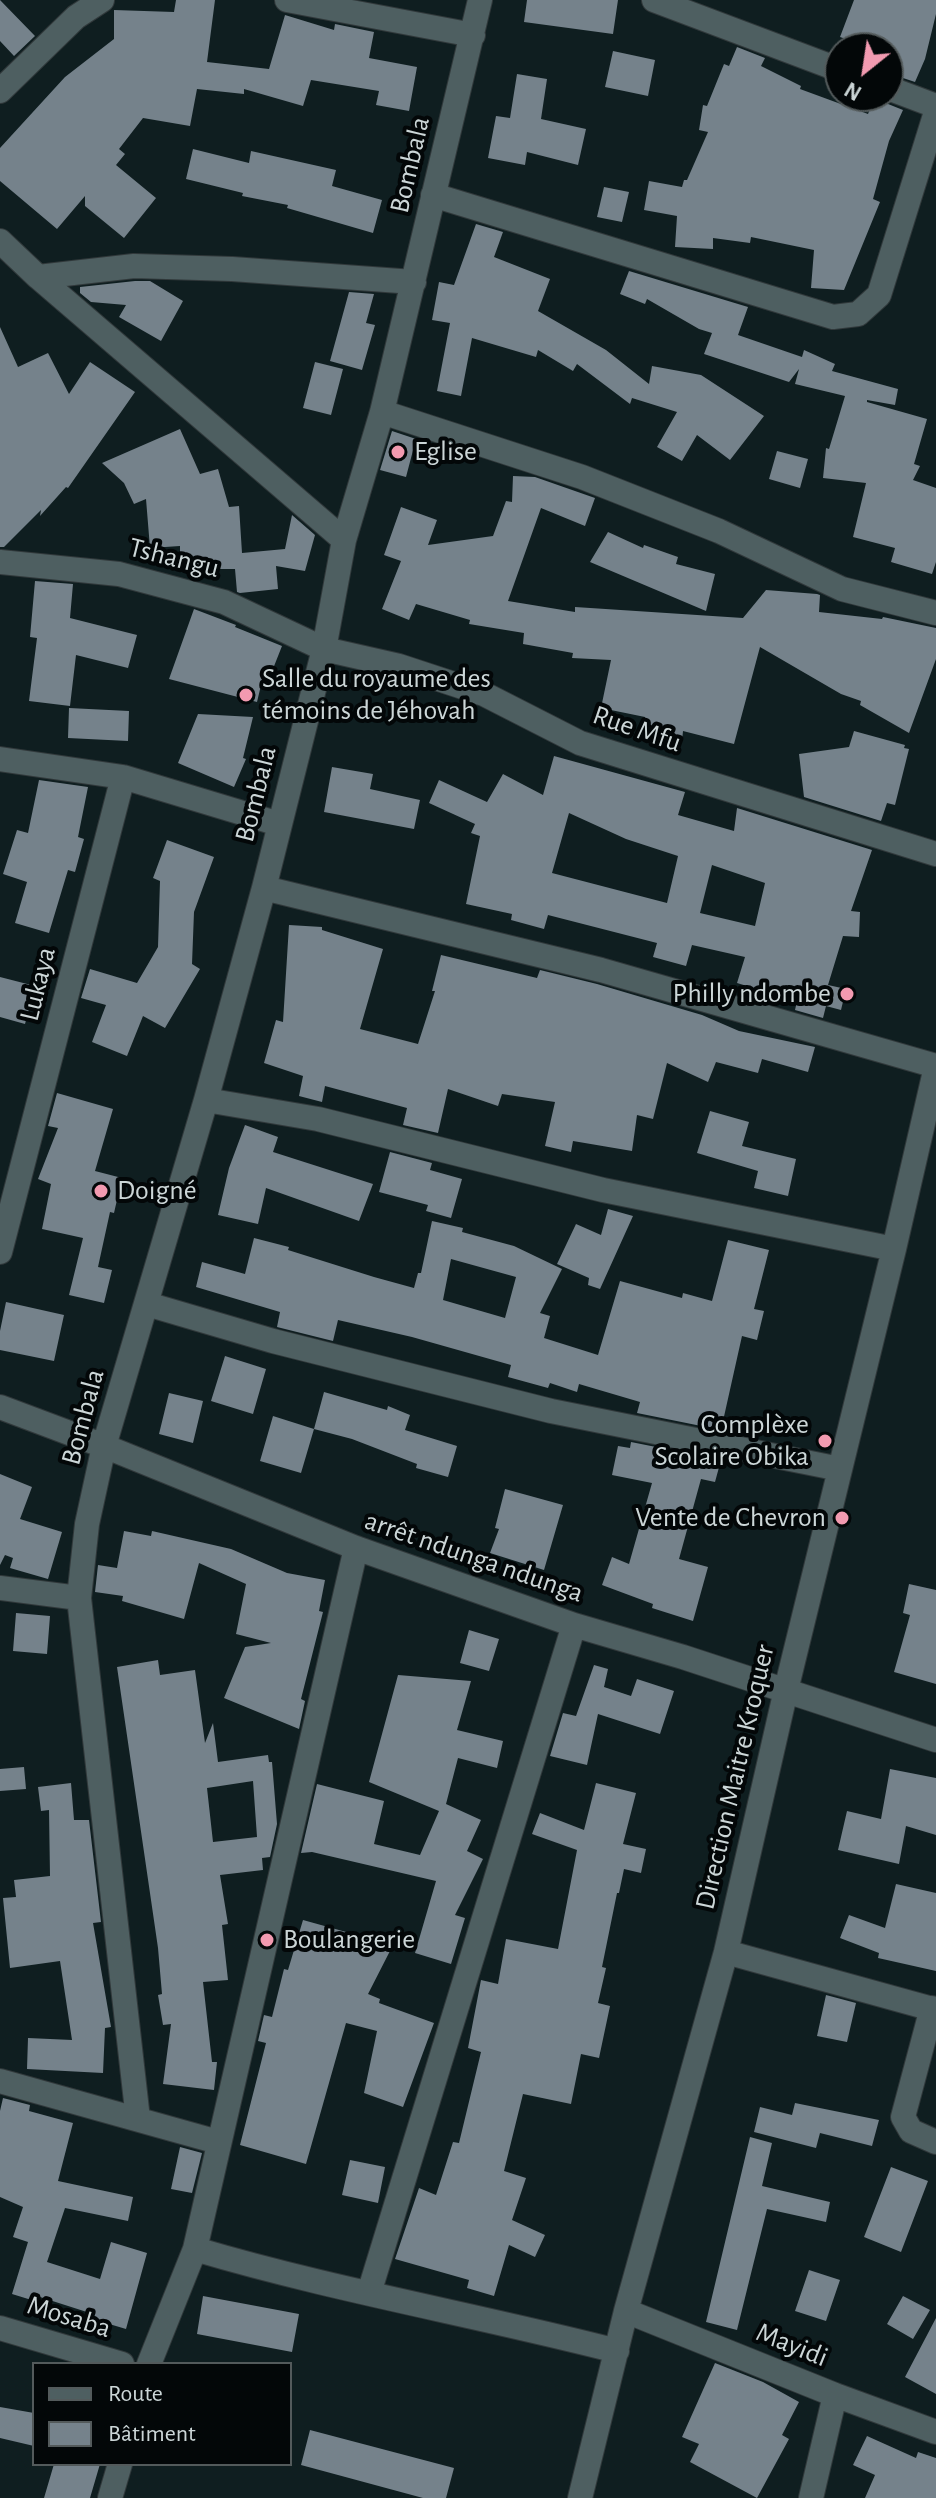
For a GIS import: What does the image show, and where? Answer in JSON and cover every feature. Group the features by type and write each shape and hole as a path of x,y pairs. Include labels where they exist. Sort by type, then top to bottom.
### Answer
{"street":[{"path":"0,91 76,17 102,0"},
{"path":"287,0 473,35"},
{"name":"Bombala","path":"138,2119 79,1598 87,1524 104,1446 206,1100 264,888 324,649 344,540 382,412 480,0"},
{"path":"654,0 824,64"},
{"path":"904,94 936,106"},
{"path":"433,195 833,317 858,314 879,295 936,112"},
{"path":"0,241 344,540"},
{"path":"38,277 134,266 232,269 414,282"},
{"path":"382,412 582,477 719,531 842,589 936,613"},
{"name":"Tshangu","path":"0,562 119,574 224,602 324,649"},
{"name":"Rue Mfu","path":"324,649 399,666 484,694 580,743 628,760 936,854"},
{"path":"0,759 123,777 279,824"},
{"name":"Lukaya","path":"0,1252 123,777"},
{"path":"264,888 601,970 936,1066"},
{"name":"Direction Maitre Kroquer","path":"580,2498 626,2311 726,1952 936,1066"},
{"path":"206,1100 318,1119 603,1190 894,1249"},
{"path":"147,1304 273,1341 551,1411 840,1469"},
{"name":"arrêt ndunga ndunga","path":"0,1407 356,1548 574,1625 936,1740"},
{"path":"150,2362 195,2249 356,1548"},
{"path":"0,1588 79,1598"},
{"path":"369,2293 574,1625"},
{"path":"726,1952 934,2009 903,2117 911,2131 936,2142"},
{"path":"0,2081 218,2142"},
{"path":"195,2249 271,2272 514,2324 617,2351"},
{"name":"Mayidi","path":"626,2311 936,2432"},
{"name":"Mosaba","path":"0,2328 115,2362"},
{"path":"811,2498 835,2395"},
{"path":"110,2498 119,2466"}],"building":[{"path":"0,0 35,36 14,56 0,41"},
{"path":"176,0 215,0 207,62 269,69 285,15 334,30 335,24 374,32 369,58 417,67 409,111 376,105 379,91 311,80 303,106 244,89 244,94 197,89 190,126 143,118 119,149 125,154 116,165 156,198 124,238 85,206 85,196 57,229 0,181 0,148 65,77 114,39 114,10 174,12"},
{"path":"527,0 618,0 613,34 524,22"},
{"path":"854,0 936,0 936,14 925,59 915,82 904,78 904,32 842,32"},
{"path":"737,47 765,58 761,66 801,86 800,89 824,98 824,112 902,112 889,141 873,199 880,202 844,290 811,288 814,250 751,237 750,243 713,238 713,249 675,247 677,216 644,210 649,181 682,187 684,180 687,180 708,132 699,130 703,105 707,106 724,64 729,66"},
{"path":"613,51 655,60 648,96 605,87"},
{"path":"517,74 547,79 541,119 586,129 578,165 527,152 525,165 488,158 496,116 510,118"},
{"path":"193,149 249,163 251,151 336,170 332,186 382,200 373,233 287,208 288,205 242,196 243,193 186,179"},
{"path":"604,187 629,192 622,222 597,217"},
{"path":"476,224 503,232 494,257 550,279 538,311 606,350 649,384 652,366 701,375 764,416 730,460 697,435 682,461 657,447 677,412 632,398 630,404 577,364 573,371 538,350 536,357 472,338 461,396 437,391 450,323 432,320 439,282 454,285"},
{"path":"629,271 748,307 738,335 802,357 804,350 835,364 832,371 898,389 895,405 867,402 927,419 914,464 920,466 913,480 936,488 936,562 932,574 891,562 895,548 853,537 866,483 823,478 826,448 829,449 845,396 795,384 799,369 789,382 704,354 712,333 699,329 647,299 645,304 620,294"},
{"path":"150,281 183,301 161,341 119,317 126,305 91,302 80,293 80,287"},
{"path":"349,292 374,294 366,323 375,325 362,370 330,361"},
{"path":"0,327 18,367 48,353 69,394 90,362 135,392 68,488 4,547 0,547"},
{"path":"315,362 343,369 331,415 303,408"},
{"path":"180,429 200,474 218,469 229,507 239,506 242,553 285,549 292,515 315,535 305,571 276,566 278,589 240,593 237,592 235,569 180,569 180,546 150,548 146,499 134,504 124,483 102,463"},
{"name":"Eglise","path":"392,431 416,439 406,477 380,470"},
{"path":"777,451 808,459 800,488 769,479"},
{"path":"513,476 535,477 595,498 585,526 541,508 508,601 575,612 575,607 743,618 766,590 820,595 819,612 883,617 936,628 936,659 909,733 860,705 861,701 841,694 760,647 734,744 683,731 682,741 642,736 645,717 601,708 611,660 572,658 573,653 523,644 524,633 469,624 470,620 416,604 409,620 382,609 401,561 384,555 401,507 437,520 428,545 493,536 506,501 512,502"},
{"path":"608,532 643,548 644,545 678,557 676,564 715,574 706,611 590,562"},
{"path":"35,581 73,584 70,618 137,635 128,668 76,655 70,706 29,701 37,638 30,637"},
{"path":"194,609 282,646 267,684 262,681 257,702 169,679"},
{"path":"69,708 129,711 128,741 68,738"},
{"path":"198,714 253,717 243,758 246,759 234,787 178,763"},
{"path":"854,731 905,745 904,748 909,749 895,805 887,803 881,821 804,797 799,754 849,747"},
{"path":"554,756 685,792 678,815 734,831 737,808 872,850 851,911 860,912 859,937 843,936 828,985 846,989 841,1010 826,1006 823,1018 795,1010 797,1001 737,983 745,957 692,945 686,966 653,957 657,943 548,915 544,929 511,920 512,914 466,904 480,836 471,833 475,824 429,803 439,780 487,802 503,774 543,795","holes":["569,813 626,839 678,856 667,903 552,873","712,865 765,883 755,926 700,913"]},
{"path":"332,767 373,774 370,789 420,800 414,829 324,812"},
{"path":"39,780 88,787 78,837 84,839 75,872 68,870 49,933 15,923 27,882 3,874 17,830 28,833"},
{"path":"167,840 214,857 194,912 192,964 200,969 165,1028 143,1016 127,1056 92,1042 106,1005 81,998 90,969 137,983 158,947 160,881 153,878"},
{"path":"289,925 322,927 322,930 383,949 360,1029 418,1044 435,991 432,991 441,955 537,978 540,970 597,984 702,1015 739,1031 815,1047 808,1072 762,1059 758,1073 716,1062 708,1082 667,1063 653,1119 637,1115 632,1151 573,1141 571,1152 545,1146 555,1102 502,1094 498,1106 448,1089 438,1133 403,1125 407,1108 325,1086 322,1102 299,1096 303,1076 264,1063 276,1020 283,1022"},
{"path":"0,977 35,986 25,1024 0,1017"},
{"path":"57,1093 113,1109 95,1171 122,1178 114,1213 110,1212 98,1267 112,1270 104,1303 69,1295 83,1238 42,1229 51,1184 38,1179 58,1128 48,1126"},
{"path":"710,1111 749,1122 742,1146 796,1159 788,1196 754,1188 758,1171 697,1153"},
{"path":"245,1125 278,1137 273,1152 373,1184 359,1221 266,1188 258,1224 218,1215 229,1168"},
{"path":"390,1152 432,1163 430,1170 462,1179 451,1218 426,1211 428,1205 379,1192"},
{"path":"608,1209 633,1216 600,1289 588,1285 589,1278 557,1264 576,1224 601,1235"},
{"path":"432,1221 514,1246 562,1269 540,1313 550,1316 544,1338 598,1355 620,1281 682,1298 683,1293 712,1301 728,1240 769,1250 754,1309 764,1311 757,1340 742,1336 721,1430 637,1413 640,1402 579,1384 577,1392 550,1383 548,1388 508,1377 511,1365 412,1337 338,1320 333,1341 277,1327 280,1312 196,1287 202,1262 245,1274 254,1238 414,1288 418,1273 421,1273","holes":["451,1259 516,1277 505,1318 443,1300"]},
{"path":"6,1302 64,1315 54,1361 0,1350"},
{"path":"225,1356 266,1369 253,1414 211,1401"},
{"path":"324,1392 387,1410 388,1406 410,1415 405,1430 457,1446 448,1477 416,1468 417,1464 352,1439 314,1429"},
{"path":"169,1393 203,1401 193,1443 159,1434"},
{"path":"273,1416 314,1429 301,1473 260,1461"},
{"path":"631,1442 721,1460 715,1482 701,1479 679,1559 708,1567 693,1621 652,1608 653,1604 602,1585 612,1557 629,1564 652,1483 612,1475 618,1446 630,1448"},
{"path":"0,1474 32,1487 20,1519 62,1532 48,1579 10,1568 13,1558 5,1555 0,1565"},
{"path":"505,1489 563,1505 544,1570 490,1553 499,1529 495,1528"},
{"path":"124,1531 151,1536 152,1531 231,1549 287,1573 325,1580 319,1611 323,1612 301,1699 305,1701 299,1729 224,1698 245,1647 271,1643 236,1634 246,1584 199,1563 184,1619 122,1601 123,1596 95,1592 98,1565 117,1568"},
{"path":"909,1584 936,1590 936,1684 894,1672 910,1615 903,1613"},
{"path":"16,1613 50,1616 47,1654 13,1651"},
{"path":"469,1630 499,1639 489,1671 460,1663"},
{"path":"158,1660 160,1675 195,1670 205,1743 213,1723 218,1762 268,1755 269,1762 272,1762 277,1824 270,1857 262,1858 263,1870 220,1875 228,1924 222,1925 228,1980 203,1982 212,2062 217,2062 214,2090 163,2084 171,2024 163,2025 158,1995 162,1994 158,1948 117,1667","holes":["253,1781 257,1837 213,1842 207,1788"]},
{"path":"594,1665 608,1669 604,1687 631,1696 637,1679 674,1691 660,1734 598,1714 587,1765 550,1756 563,1713 576,1716"},
{"path":"398,1675 471,1681 457,1730 503,1741 497,1768 458,1758 446,1804 481,1820 467,1851 483,1859 455,1915 465,1918 451,1964 415,1953 436,1881 312,1852 301,1853 317,1784 384,1801 374,1844 420,1855 439,1811 369,1782"},
{"path":"24,1767 26,1789 0,1791 0,1769"},
{"path":"890,1769 936,1778 936,1835 906,1826 899,1864 838,1850 847,1811 881,1819"},
{"path":"71,1783 74,1820 89,1820 101,1922 93,1923 111,2027 105,2028 103,2073 27,2069 28,2038 72,2040 60,1961 10,1968 3,1898 16,1897 14,1880 50,1876 49,1810 41,1811 38,1787"},
{"path":"596,1783 636,1793 623,1844 646,1849 641,1873 624,1869 617,1893 598,2003 610,2006 599,2058 581,2054 571,2104 523,2094 504,2171 526,2178 512,2220 545,2235 535,2257 509,2245 494,2296 467,2288 469,2280 395,2259 419,2188 436,2195 453,2142 459,2143 481,2052 468,2048 481,1980 498,1984 506,1939 558,1949 577,1850 532,1834 540,1813 584,1830"},
{"path":"896,1884 936,1893 936,1971 878,1958 879,1953 840,1938 849,1915 885,1928"},
{"path":"303,1920 375,1940 391,1949 368,1994 380,1999 379,2003 434,2023 403,2107 364,2093 377,2031 346,2023 306,2164 240,2145 266,2043 258,2041 264,2015 272,2017 284,1969 288,1970"},
{"path":"826,1995 856,2003 847,2042 817,2036"},
{"path":"3,2098 30,2105 29,2111 73,2123 58,2181 133,2197 128,2221 65,2208 47,2262 100,2279 111,2242 147,2253 126,2329 89,2318 90,2313 40,2297 38,2302 12,2294 28,2242 13,2237 23,2207 0,2197 0,2111"},
{"path":"795,2103 879,2120 872,2146 820,2133 816,2148 754,2132 760,2107 792,2115"},
{"path":"750,2137 772,2143 762,2186 830,2202 826,2222 767,2209 737,2330 706,2322"},
{"path":"180,2147 202,2153 192,2193 171,2189"},
{"path":"350,2160 385,2167 378,2203 342,2195"},
{"path":"891,2167 928,2181 901,2252 864,2237"},
{"path":"809,2270 840,2280 826,2321 795,2311"},
{"path":"203,2296 299,2314 292,2352 197,2334"},
{"path":"903,2296 930,2310 913,2339 887,2324"},
{"path":"936,2318 936,2394 905,2377"},
{"path":"715,2363 763,2382 799,2402 782,2435 789,2439 757,2498 690,2462 699,2444 682,2437"},
{"path":"0,2407 32,2413 32,2446 0,2438"},
{"path":"310,2430 454,2468 446,2498 423,2498 301,2465"},
{"path":"867,2436 916,2458 918,2452 936,2458 936,2498 865,2498 875,2475 853,2465"},
{"path":"53,2466 99,2466 90,2498 44,2498"}],"place":[{"name":"Eglise","path":"398,452"},
{"name":"Salle du royaume des témoins de Jéhovah","path":"246,695"},
{"name":"Philly ndombe","path":"847,994"},
{"name":"Doigné","path":"101,1191"},
{"name":"Complèxe Scolaire Obika","path":"825,1441"},
{"name":"Vente de Chevron","path":"842,1518"},
{"name":"Boulangerie","path":"267,1940"}]}
